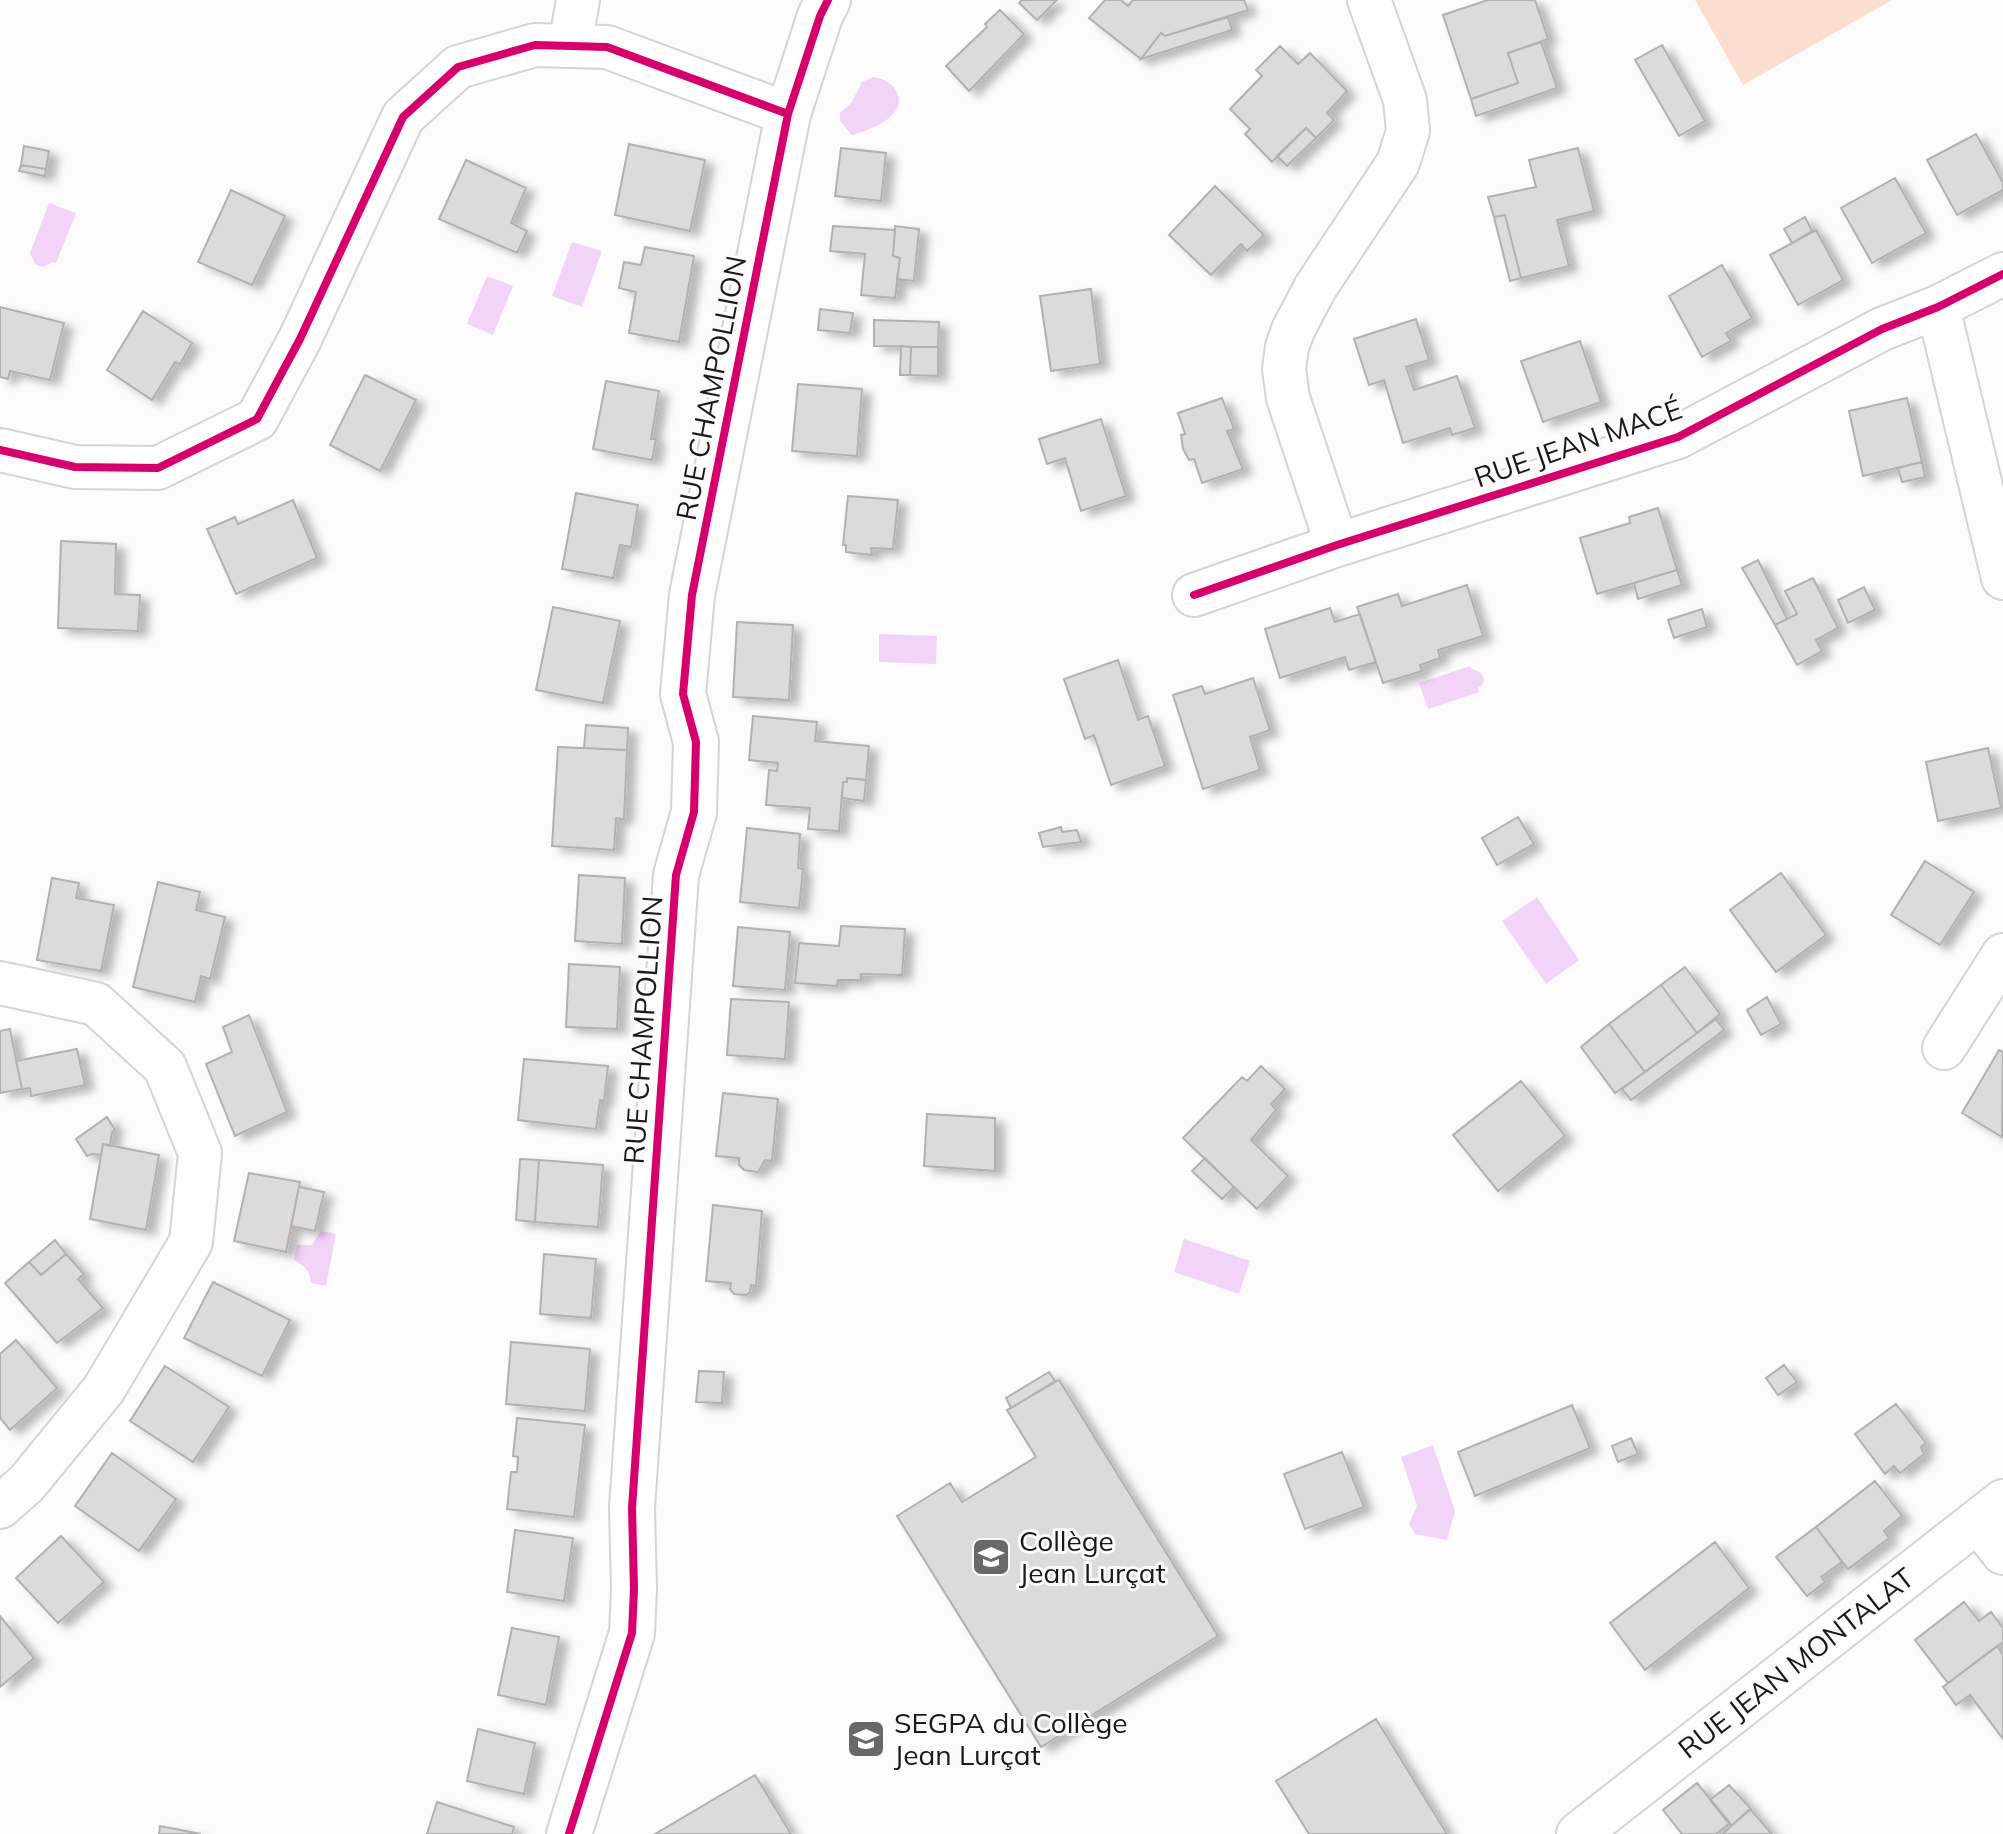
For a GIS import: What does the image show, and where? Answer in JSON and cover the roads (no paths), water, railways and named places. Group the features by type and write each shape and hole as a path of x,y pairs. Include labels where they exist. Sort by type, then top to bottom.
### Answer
{"street":[{"path":"570,46 578,0"},
{"name":"RUE CHAMPOLLION","path":"569,1834 632,1633 632,1508 676,875 694,812 696,742 683,694 692,595 788,114 828,0"},
{"path":"1337,545 1288,398 1284,369 1287,347 1300,316 1315,288 1398,163 1408,131 1405,100 1369,0"},
{"path":"0,450 75,467 158,468 257,419 300,339 403,117 458,67 535,45 607,47 788,114"},
{"name":"RUE JEAN MACÉ","path":"1194,595 1337,545 1678,437 1882,329 1938,307 2003,274"},
{"path":"1938,307 2003,578"},
{"path":"1944,1048 2003,955"},
{"path":"0,983 96,1004 165,1067 200,1153 191,1242 104,1389 27,1483 0,1507"},
{"path":"1990,1511 2003,1553"},
{"name":"RUE JEAN MONTALAT","path":"1589,1831 1990,1511"}],"place":[{"name":"Collège Jean Lurçat","path":"991,1557"},
{"name":"SEGPA du Collège Jean Lurçat","path":"866,1739"}]}
